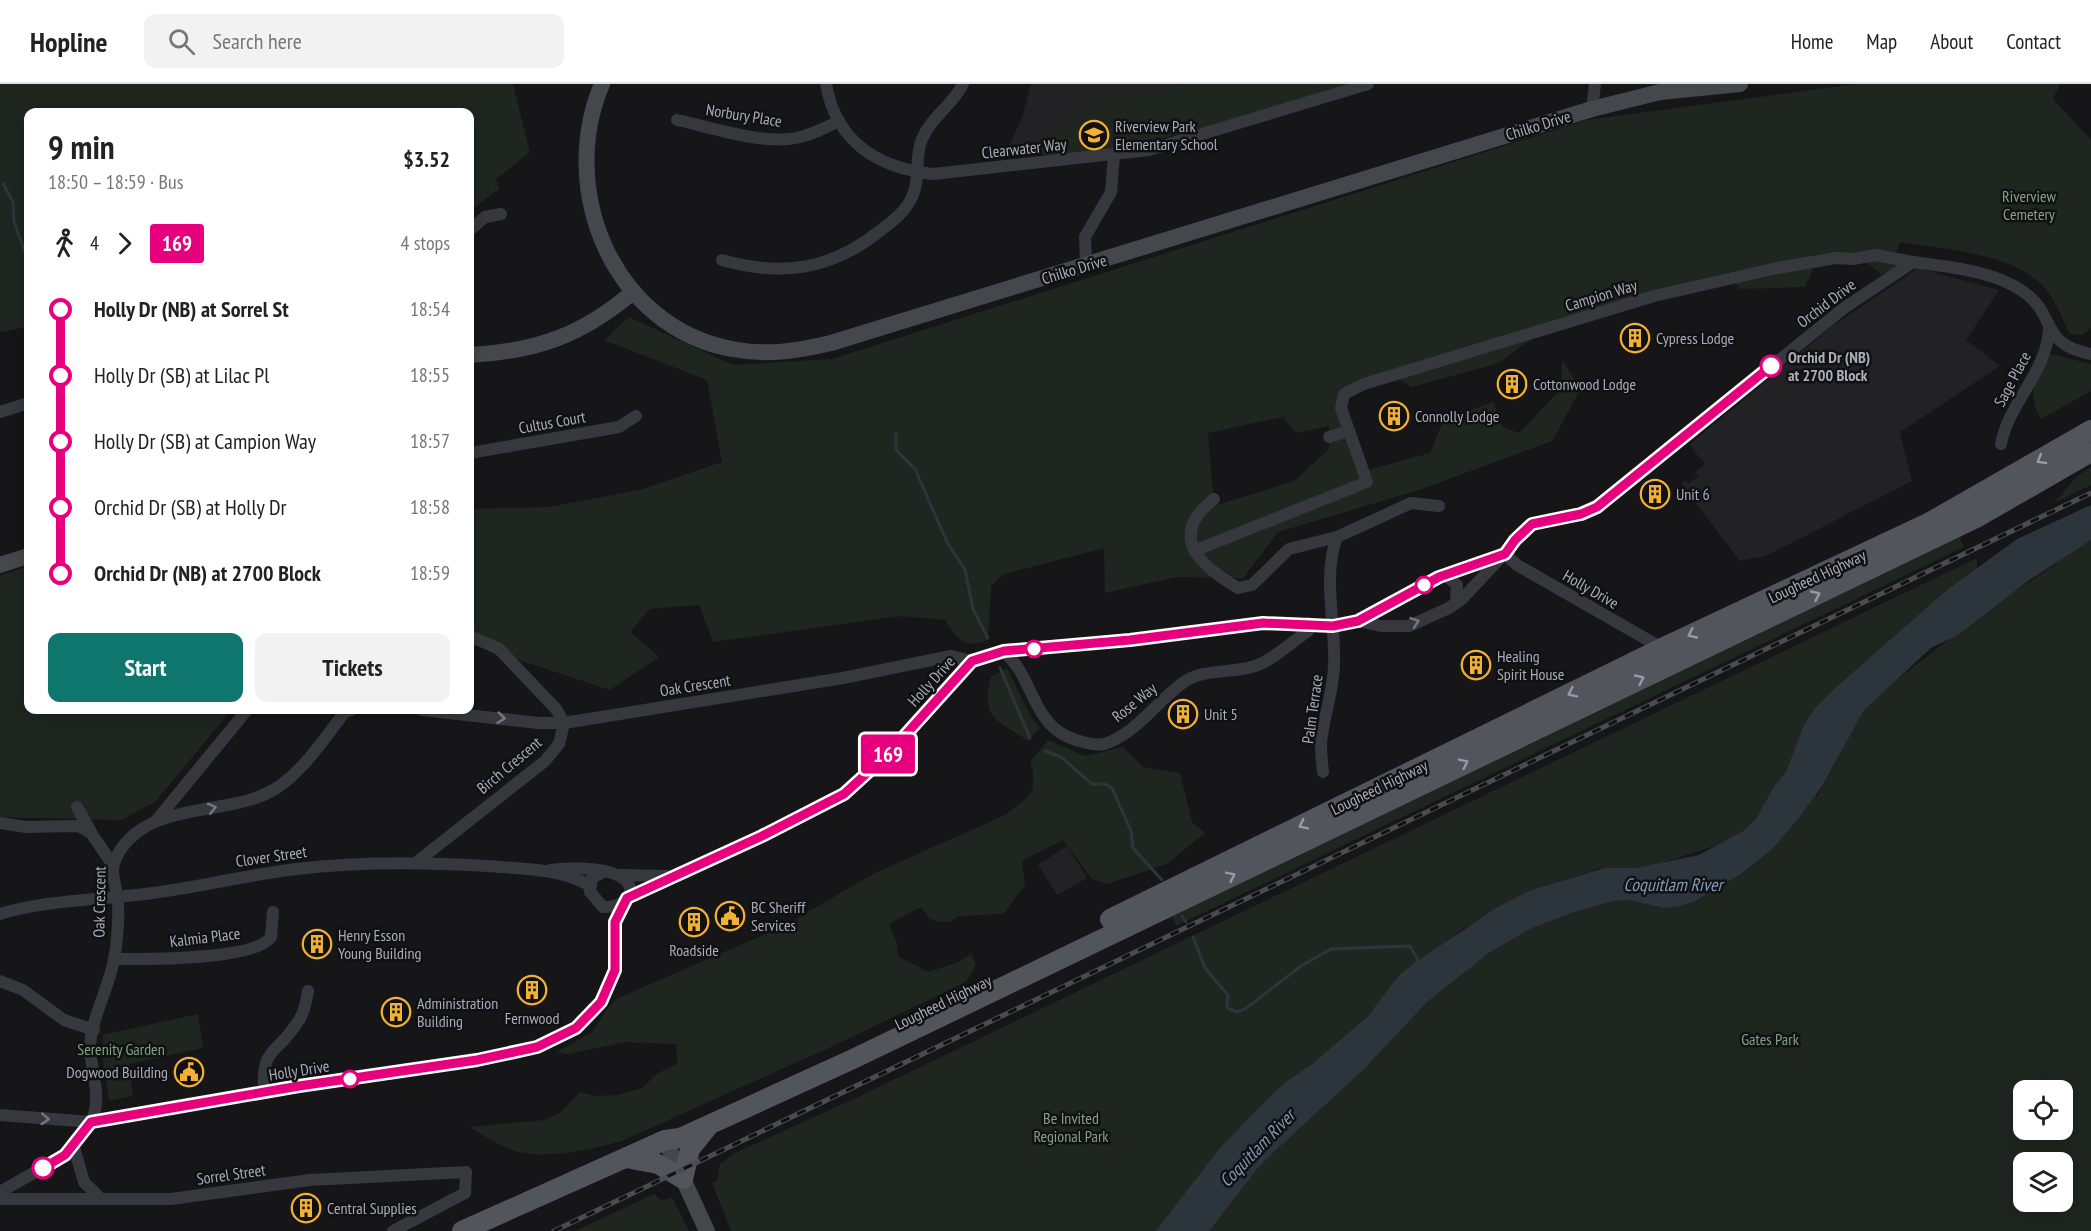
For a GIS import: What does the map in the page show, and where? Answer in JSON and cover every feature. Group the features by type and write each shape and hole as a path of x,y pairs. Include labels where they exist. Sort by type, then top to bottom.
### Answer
{"main road":[{"name":"Lougheed Highway","path":"462,1231 665,1140 680,1128 858,1044 1662,648 1930,522 2091,430"},
{"name":"Lougheed Highway","path":"665,1140 680,1138 864,1054 1977,518 2091,452"},
{"path":"626,1158 658,1164 683,1179 690,1149 712,1124"}],"street":[{"name":"Chilko Drive","path":"602,84 587,138 587,192 602,244 633,292 654,312 699,339 730,349 766,354 785,353 831,343 1592,108 1660,92 1740,84"},
{"name":"Clearwater Way","path":"826,84 839,121 854,141 870,155 897,169 950,173 1114,155 1169,145 1368,84"},
{"path":"722,260 766,270 807,266 837,258 866,243 898,216 913,197 920,146 925,132 958,95 963,84"},
{"path":"1592,108 1595,84"},
{"name":"Norbury Place","path":"677,120 760,137 790,139 817,132 839,121"},
{"path":"1086,265 1085,237 1111,192 1114,155"},
{"path":"474,227 485,218 501,214"},
{"name":"Campion Way","path":"1194,551 1367,482 1341,408 1344,394 1364,384 1643,299 1836,258 1853,259 1876,255 1913,262"},
{"path":"1913,262 1989,276 2014,286 2034,301 2053,335 2070,347 2091,354"},
{"name":"Orchid Drive","path":"1393,626 1409,626 1456,602 1532,524 1581,514 1597,507 1844,308 1913,262"},
{"path":"474,354 539,346 586,327 633,292"},
{"name":"Sage Place","path":"2001,444 2015,407 2042,361 2049,329"},
{"path":"0,412 24,404"},
{"name":"Cultus Court","path":"474,452 619,427 636,416"},
{"path":"1329,437 1349,431"},
{"path":"1214,500 1201,509 1188,531 1189,540 1194,551 1238,588 1252,585 1289,549 1337,537 1411,503 1439,506"},
{"name":"Palm Terrace","path":"1323,772 1321,744 1332,690 1334,665 1331,567 1337,537"},
{"path":"1358,621 1439,577 1505,554"},
{"name":"Holly Drive","path":"1505,554 1517,565 1662,648"},
{"path":"0,565 24,557"},
{"path":"1439,577 1448,577 1457,585 1456,602"},
{"path":"1385,605 1381,612 1393,626"},
{"path":"1358,621 1393,626"},
{"name":"Holly Drive","path":"0,1115 91,1122 264,1092 477,1060 537,1047 576,1028 601,1002 615,970 615,922 627,898 670,876 762,836 844,794 889,753 972,661 1004,651 1130,640 1263,623 1309,623 1333,626 1358,621"},
{"name":"Rose Way","path":"1004,651 1022,671 1036,705 1052,727 1081,742 1102,744 1123,734 1184,682 1204,673 1234,671 1257,666 1308,631 1309,623"},
{"path":"474,638 499,649 556,710 564,723"},
{"name":"Oak Crescent","path":"458,714 538,723 564,723 843,678 951,656 972,661"},
{"path":"155,822 244,714"},
{"name":"Oak Crescent","path":"91,1122 98,1109 90,1045 114,959 117,896 112,882 113,865 122,848 137,832 155,822 257,797 275,789 299,769 343,714"},
{"name":"Birch Crescent","path":"418,861 545,761 559,744 564,723"},
{"path":"77,807 91,833 113,865"},
{"path":"0,824 26,827 79,826 91,833"},
{"name":"Clover Street","path":"1,912 296,869 418,861 549,870 567,867 603,872"},
{"name":"Clover Street","path":"549,870 589,885"},
{"path":"603,907 616,906 627,898 630,885 620,875 603,872 592,878 589,885 593,898 615,922"},
{"name":"Holly Drive","path":"620,875 670,876"},
{"name":"Kalmia Place","path":"114,959 189,959 259,947 271,937 273,912"},
{"path":"0,981 23,990 64,1020 94,1030"},
{"path":"264,1092 263,1076 268,1055 299,1020 308,991"},
{"path":"0,1192 65,1155 91,1122"},
{"path":"665,1140 707,1231"},
{"path":"73,1144 84,1182 101,1199"},
{"name":"Sorrel Street","path":"0,1199 171,1198 310,1180 466,1172 465,1193 393,1231"}],"shaded area":[{"name":"Riverview Park Elementary School","path":"1031,84 1312,84 1046,156 1036,152 1006,153 1023,115"},
{"path":"1918,268 1999,290 1966,340 2000,366 1900,432 1912,481 1766,556 1740,561 1681,484 1685,480 1689,484 1698,476 1695,472 1705,464 1689,445 1831,327"},
{"path":"1067,846 1087,878 1057,895 1038,865"}],"green space":[{"path":"0,84 513,84 530,152 496,179 499,189 474,208 474,108 24,108 24,328 0,332"},
{"name":"Riverview Park Elementary School","path":"1179,84 1346,84 1236,119 1115,151 1046,156 1036,152 1039,144 1082,107 1095,101 1171,88"},
{"name":"Riverview Cemetery","path":"1856,84 2060,84 2053,99 2091,140 2091,328 2082,335 2070,334 2055,302 2036,279 2001,261 1959,251 1900,242 1895,255 1896,270 1881,274 1858,256 1815,264 1805,287 1740,289 1728,273 1537,335 1499,363 1412,387 1395,377 1344,390 1340,417 1368,470 1430,453 1444,419 1493,402 1503,427 1519,433 1561,389 1562,360 1581,389 1552,441 1422,489 1278,532 1243,578 1177,577 1105,593 1104,548 1004,574 991,586 988,640 980,643 962,641 945,620 900,616 713,642 699,605 650,609 630,632 659,657 610,690 516,659 474,634 474,509 549,507 643,489 722,462 707,380 604,340 629,317 733,365 832,359 1586,120","holes":["1283,417 1296,433 1329,426 1329,449 1294,481 1214,506 1208,433"]},
{"path":"2051,354 2091,364 2091,391 2041,419 2034,402 2034,385"},
{"path":"2091,467 2091,485 2054,503 2077,476"},
{"path":"2072,530 2063,543 2091,538 2091,1231 731,1231 712,1183 717,1181 720,1164 733,1154 856,1098 1977,558 1977,576","holes":["2062,543 2055,565 1992,606 1881,692 1912,660 1952,630 1982,596 2022,567","1805,758 1822,777 1836,760 1817,797 1796,772","1714,846 1697,862 1526,921 1432,960 1311,1070 1307,1069 1360,1024 1406,974 1464,928 1541,889 1599,868 1646,868"]},
{"path":"1959,537 1964,547 1176,926 1172,916"},
{"path":"24,567 24,714 228,714 155,802 121,820 0,817 0,576"},
{"path":"1007,668 1030,715 1040,728 1028,741 1000,723 990,711 988,692 991,677"},
{"path":"1048,740 1085,756 1123,747 1143,767 1180,773 1192,822 1205,833 1167,864 1107,884 1092,879 1063,840 1022,861 1025,885 1003,914 958,916 950,922 940,922 930,919 921,907 889,924 897,944 898,956 928,972 959,962 971,954 976,965 966,982 833,1046 622,1141 579,1151 534,1154 507,1148 470,1127 544,1120 560,1113 580,1092 595,1096 619,1095 642,1088 658,1073 677,1064 676,1044 626,1042 568,1054 557,1052 592,1032 607,1009 618,998 784,926 873,874 1003,816 1027,798 1033,788 1033,771 1030,762"},
{"name":"Serenity Garden","path":"198,1014 203,1048 129,1064 133,1096 109,1101 103,1059 103,1035"},
{"path":"654,1194 662,1201 672,1197 689,1231 575,1231"}],"water":[{"name":"Coquitlam River","path":"2091,505 2091,540 2028,581 1958,635 1931,648 1864,710 1821,788 1797,820 1772,849 1741,874 1695,901 1679,906 1664,908 1630,900 1614,901 1571,913 1532,928 1490,952 1427,1002 1364,1069 1277,1149 1257,1169 1209,1231 1156,1231 1219,1149 1284,1083 1311,1065 1368,1016 1399,975 1496,908 1529,891 1604,868 1636,868 1699,855 1743,831 1755,820 1775,785 1786,772 1804,725 1816,707 1834,689 1947,590 2017,539"}],"waterway":[{"path":"3,183 13,202 14,222 24,249"},
{"path":"896,432 896,450 915,469 947,542 965,570 973,609 988,638"},
{"path":"1000,668 1030,738"},
{"path":"1045,751 1061,757 1092,784 1105,784 1112,788 1131,831 1133,848 1162,880"},
{"path":"1182,916 1186,922"},
{"path":"1193,937 1205,968 1228,995 1227,1008 1237,1012 1245,1009 1301,966 1331,949 1410,946 1418,960"}],"railway":[{"path":"554,1231 2091,493"}],"bus line":[{"name":"169","path":"43,1168 65,1155 91,1122 299,1086 513,1054 537,1047 576,1028 601,1002 615,970 615,922 627,898 670,876 762,836 844,794 889,753 972,661 1004,651 1130,640 1263,623 1309,623 1333,626 1358,621 1439,577 1505,554 1515,540 1532,524 1581,514 1597,507 1771,366"}],"place":[{"name":"Riverview Park Elementary School","path":"1094,135"},
{"name":"Cypress Lodge","path":"1635,338"},
{"name":"Orchid Dr (NB) at 2700 Block","path":"1771,366"},
{"name":"Cottonwood Lodge","path":"1512,384"},
{"name":"Connolly Lodge","path":"1394,416"},
{"name":"Unit 6","path":"1655,494"},
{"name":"Healing Spirit House","path":"1476,665"},
{"name":"Unit 5","path":"1183,714"},
{"name":"BC Sheriff Services","path":"730,916"},
{"name":"Roadside","path":"694,922"},
{"name":"Henry Esson Young Building","path":"317,944"},
{"name":"Fernwood","path":"532,990"},
{"name":"Administration Building","path":"396,1012"},
{"name":"Dogwood Building","path":"189,1072"},
{"name":"Central Supplies","path":"306,1208"}],"park label":[{"name":"Gates Park","path":"1770,1039"},
{"name":"Be Invited Regional Park","path":"1071,1127"}]}
